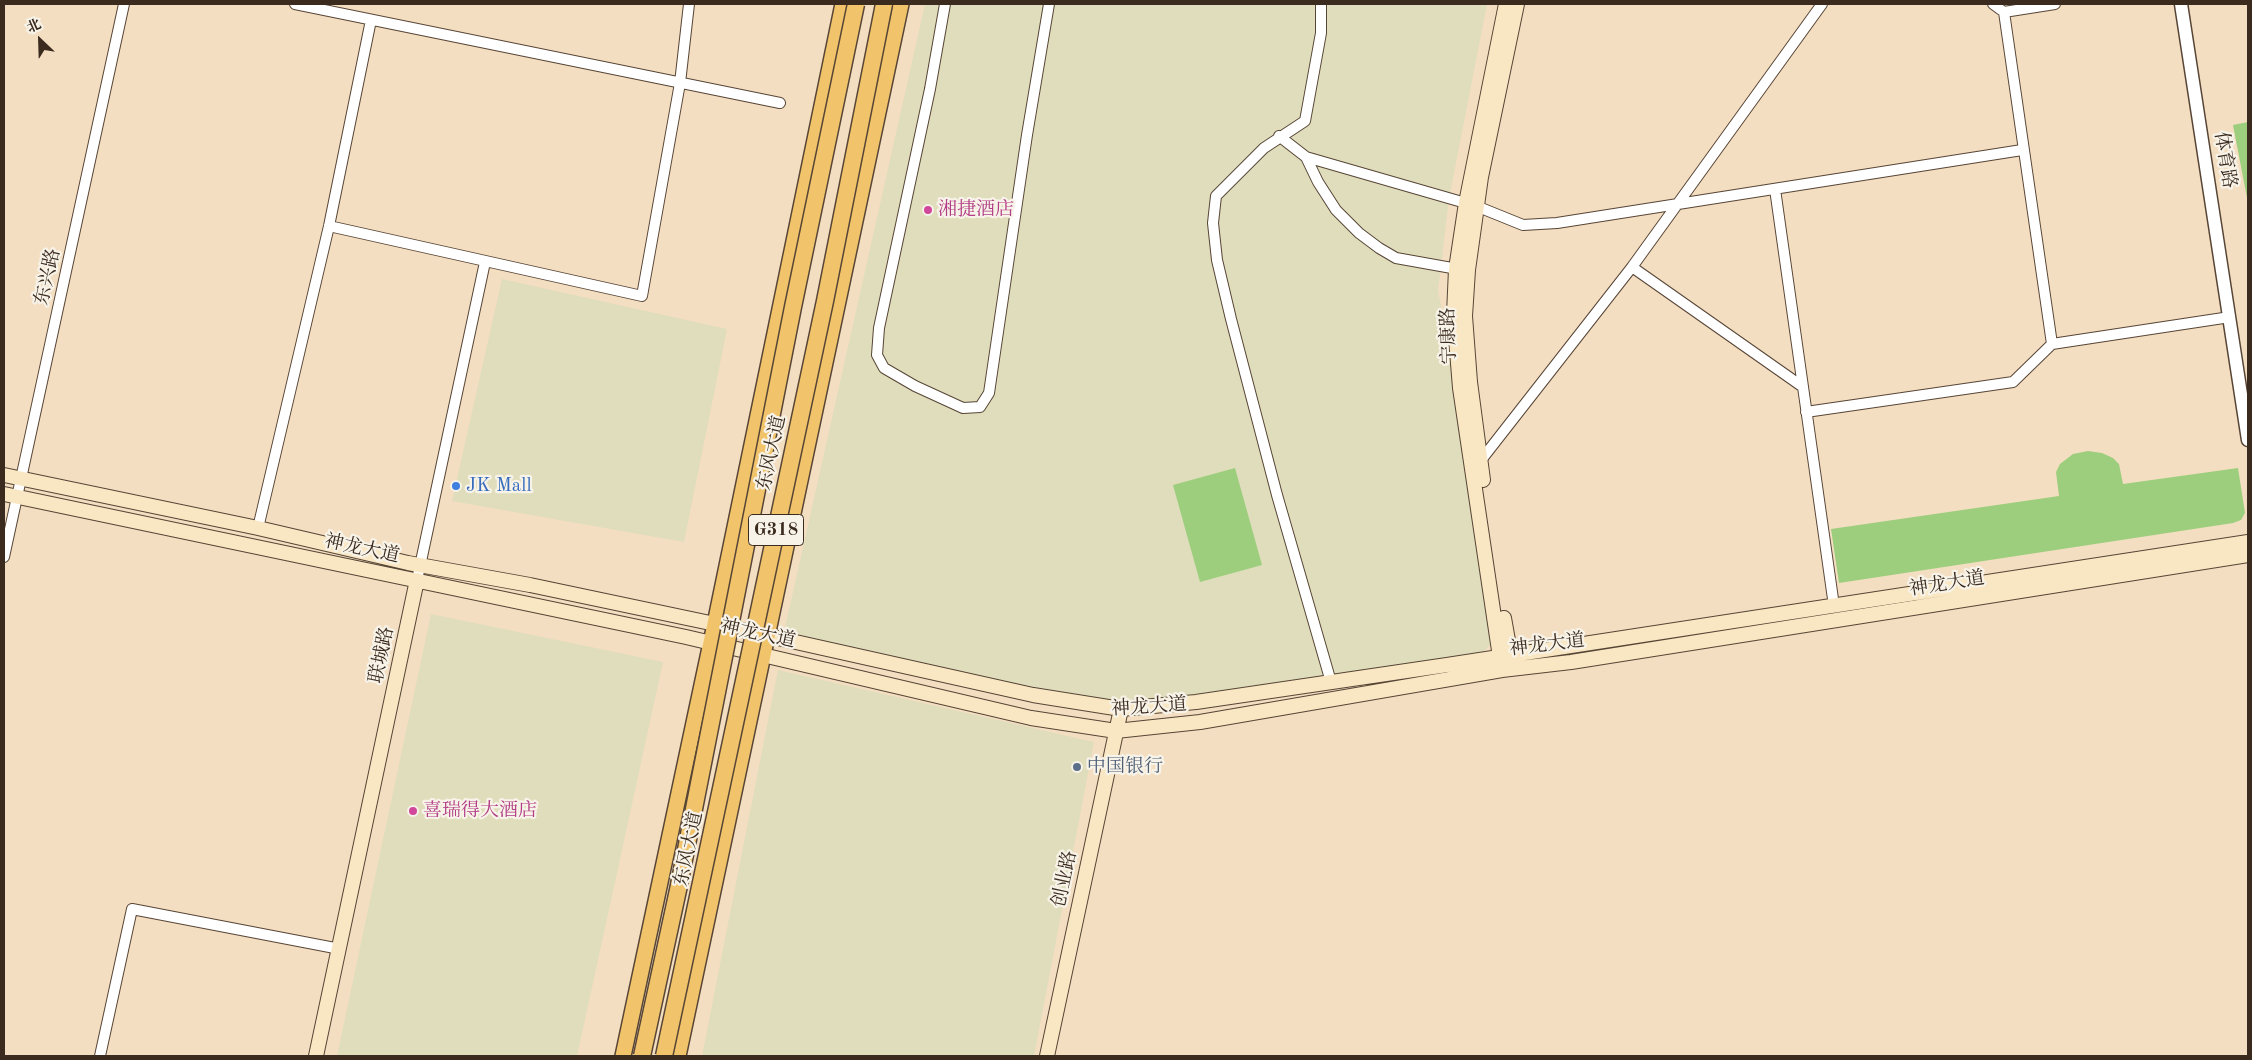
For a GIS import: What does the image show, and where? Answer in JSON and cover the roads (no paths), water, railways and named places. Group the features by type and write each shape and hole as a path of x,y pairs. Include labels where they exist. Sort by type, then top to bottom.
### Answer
{"highway":[{"name":"东风大道","path":"642,1056 680,880 793,307 856,4"},
{"name":"东风大道","path":"664,1056 825,301 884,4"}],"main road":[{"path":"623,1056 711,644 843,4"},
{"path":"678,1056 900,4"},
{"path":"1471,204 1506,4"},
{"name":"宁康路","path":"1506,662 1477,466 1462,270 1471,204 1517,4"},
{"name":"神龙大道","path":"4,475 258,528 420,565 530,585 715,624 1033,695 1121,709 1196,702 1332,682 1506,662 1591,659 2248,555"},
{"name":"神龙大道","path":"10,495 417,580 762,655 1031,718 1116,731 1200,722 1506,662 1834,606 2248,542"},
{"name":"联城路","path":"316,1056 417,580"},
{"name":"创业路","path":"1047,1056 1121,709"}],"street":[{"name":"东兴路","path":"4,556 10,495 21,478 124,4"},
{"path":"295,4 780,103"},
{"path":"329,226 642,296 680,83 689,4"},
{"path":"945,4 930,89 879,328 877,355 884,368 915,386 963,408 980,407 990,393 1027,135 1049,4"},
{"path":"1321,4 1321,32 1305,121 1279,136 1264,148 1216,196 1213,223 1217,260 1231,319 1277,495 1332,682"},
{"path":"1477,466 1632,267 1822,4"},
{"path":"1993,4 2004,12 2055,4"},
{"name":"体育路","path":"2181,4 2248,440"},
{"path":"2004,12 2022,150 2052,344"},
{"path":"258,528 329,226 371,20"},
{"path":"1279,136 1306,157 1471,204 1523,225 1557,223 2022,150"},
{"path":"1306,157 1318,182 1336,210 1379,248 1396,258 1462,270"},
{"path":"1775,189 1834,606"},
{"name":"联城路","path":"417,580 485,262"},
{"path":"1632,267 1803,386"},
{"path":"1806,412 2014,382 2052,344 2230,317"},
{"path":"100,1056 132,909 340,949"}],"place":[{"name":"湘捷酒店","path":"928,210"},
{"name":"JK Mall","path":"456,486"},
{"name":"中国银行","path":"1077,767"},
{"name":"喜瑞得大酒店","path":"413,811"}]}
